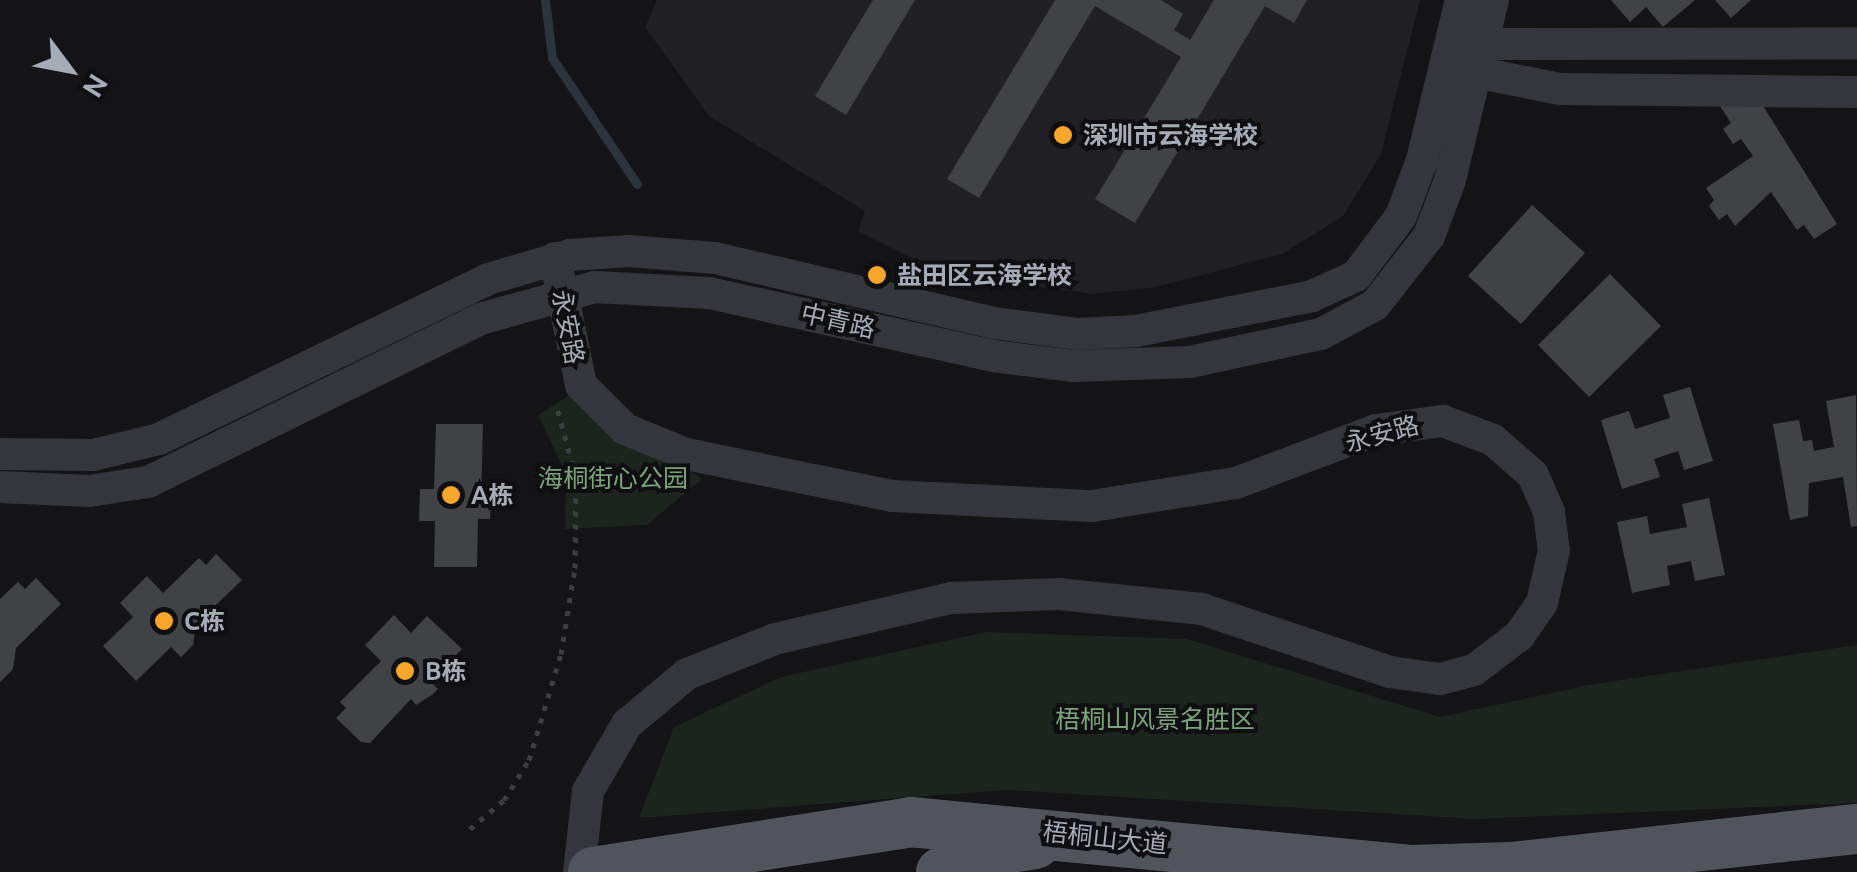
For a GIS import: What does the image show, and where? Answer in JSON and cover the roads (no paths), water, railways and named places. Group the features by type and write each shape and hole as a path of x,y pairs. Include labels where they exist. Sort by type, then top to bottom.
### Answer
{"main road":[{"name":"梧桐山大道","path":"593,872 911,822 1412,870 1511,867 1857,829"},
{"path":"942,872 991,851 1099,837"}],"street":[{"name":"中青路","path":"0,487 89,491 148,482 210,457 441,336 561,293 617,286 686,289 993,356 1073,366 1190,362 1302,340 1374,304 1418,256 1450,180 1464,57 1460,0"},
{"name":"中青路","path":"0,454 93,455 160,438 468,288 555,258 630,251 714,258 994,323 1078,334 1136,331 1290,303 1356,276 1389,238 1464,57 1494,0"},
{"path":"1464,57 1857,44"},
{"path":"1464,57 1560,89 1857,92"},
{"name":"永安路","path":"555,258 575,370 592,402 625,429 699,458 892,496 1092,506 1236,483 1376,430 1443,421 1478,432 1521,461 1543,494 1554,550 1542,603 1520,636 1474,670 1440,679 1390,672 1202,609 1078,595 952,598 775,640 687,674 627,724 588,791 579,872"}],"waterway":[{"path":"545,0 552,58 637,184"}],"place":[{"name":"深圳市云海学校","path":"1063,135"},
{"name":"盐田区云海学校","path":"877,275"},
{"name":"A栋","path":"451,495"},
{"name":"C栋","path":"164,621"},
{"name":"B栋","path":"405,671"}],"park label":[{"name":"海桐街心公园","path":"613,478"},
{"name":"梧桐山风景名胜区","path":"1155,719"}]}
